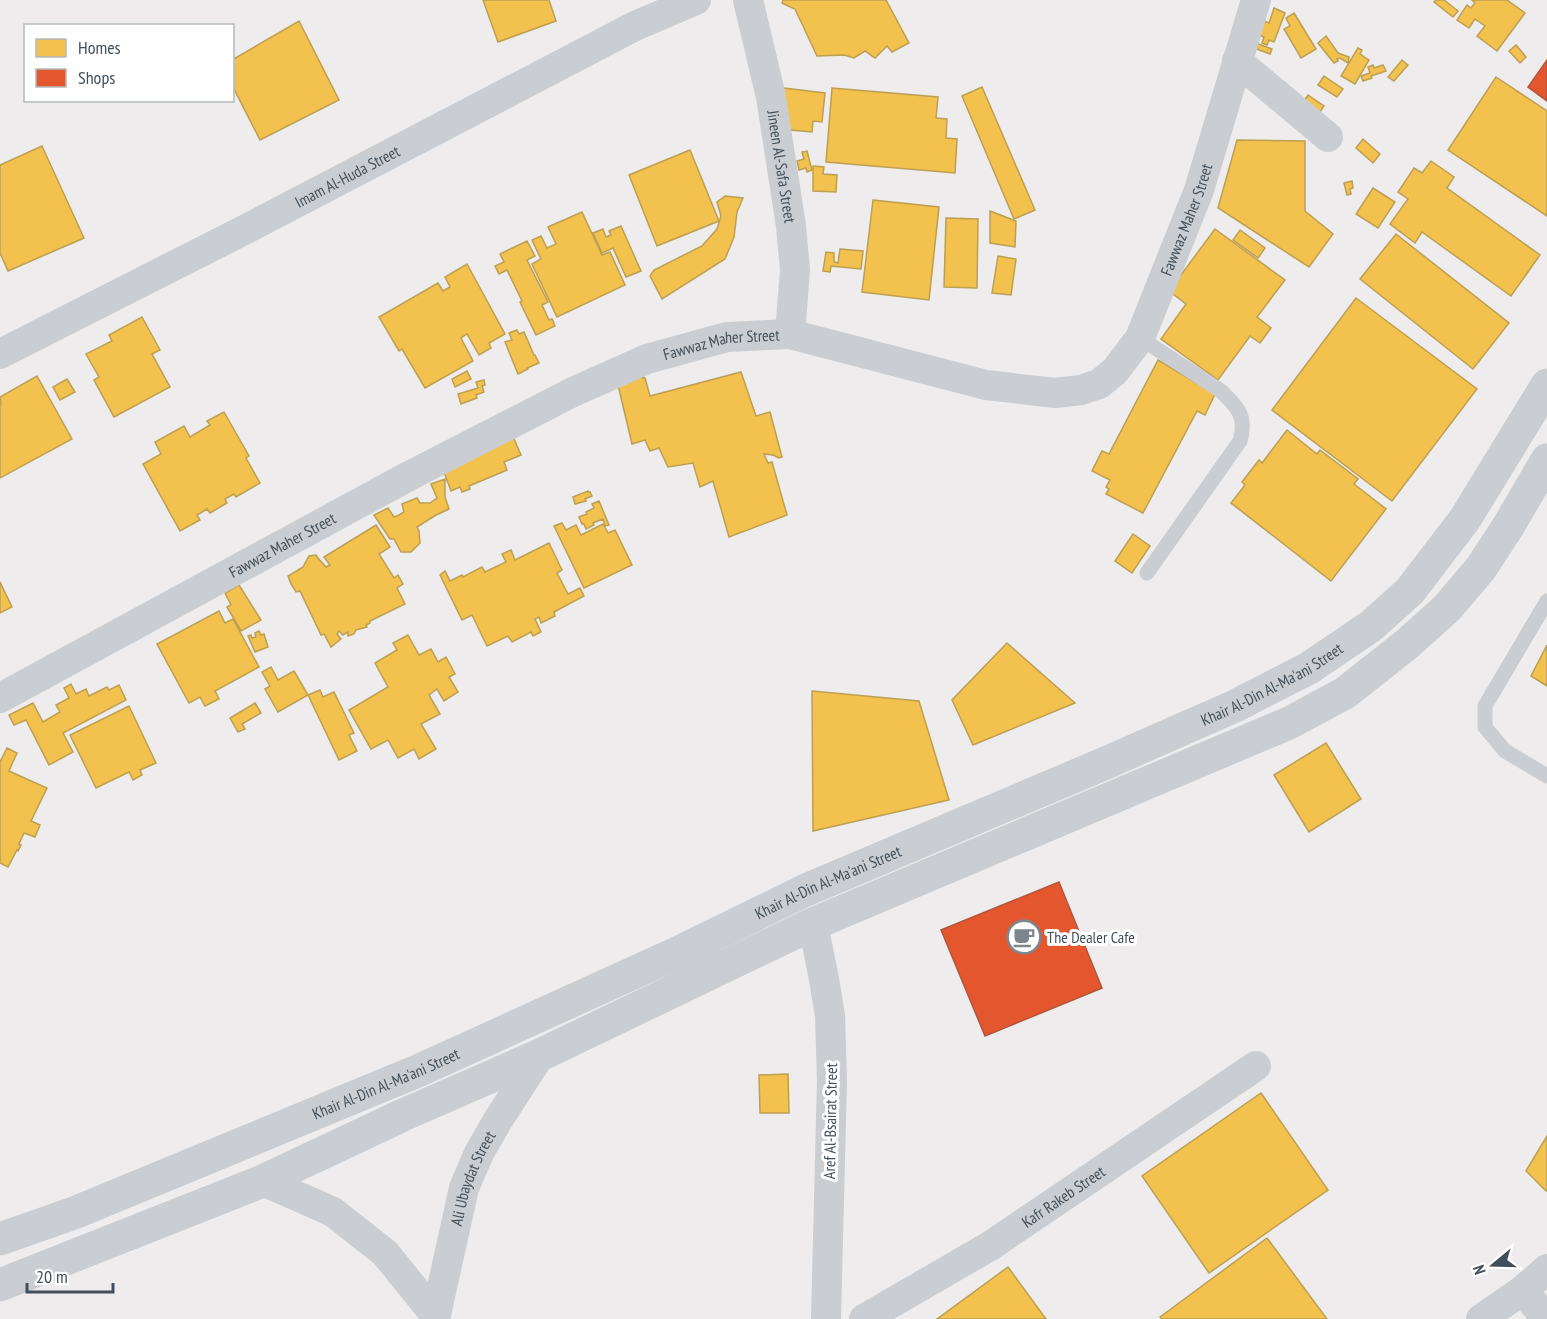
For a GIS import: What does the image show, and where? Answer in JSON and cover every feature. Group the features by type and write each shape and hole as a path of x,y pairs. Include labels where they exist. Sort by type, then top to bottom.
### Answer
{"street":[{"name":"Imam Al-Huda Street","path":"0,354 254,225 635,26 696,0"},
{"name":"Jineen Al-Safa Street","path":"748,0 771,97 791,226 795,270 790,334"},
{"name":"Fawwaz Maher Street","path":"0,698 409,476 573,392 647,359 727,337 790,334 986,385 1055,393 1081,390 1099,384 1115,371 1140,338 1199,190 1256,0"},
{"path":"1237,61 1328,137"},
{"name":"Khair Al-Din Al-Ma'ani Street","path":"0,1239 85,1208 420,1070 675,954 806,890 1236,706 1309,668 1371,626 1410,591 1465,519 1547,385"},
{"name":"Khair Al-Din Al-Ma'ani Street","path":"0,1285 263,1181 403,1115 540,1055 813,924 1289,723 1345,693 1407,644 1447,608 1481,568 1547,460"},
{"name":"Aref Al-Bsairat Street","path":"813,924 830,1016 832,1080 826,1319"},
{"name":"Ali Ubaydat Street","path":"435,1318 464,1188 479,1153 540,1055"},
{"name":"Kafr Rakeb Street","path":"864,1319 990,1246 1256,1066"},
{"name":"Ali Ubaydat Street","path":"263,1181 333,1212 385,1253 435,1318"},
{"path":"1481,1319 1523,1290 1547,1269"},
{"path":"1523,1290 1546,1319"}],"lane":[{"path":"1140,338 1221,391 1238,410 1243,419 1244,428 1240,441 1147,573"},
{"path":"1547,601 1485,706 1485,727 1504,752 1547,776"}],"building: Homes":[{"path":"483,0 549,0 556,21 498,42"},
{"path":"783,0 886,0 909,43 892,52 887,46 875,58 865,51 854,58 844,55 817,56 795,9 782,3"},
{"path":"1444,0 1458,11 1453,17 1434,2"},
{"path":"1472,0 1507,0 1525,13 1497,51 1477,36 1485,26 1475,19 1469,28 1457,20 1467,5 1471,8 1475,3"},
{"path":"1274,8 1285,13 1274,42 1269,40 1267,45 1262,43 1264,37 1259,35 1264,21 1269,23"},
{"path":"1294,13 1316,49 1301,58 1284,29 1290,26 1286,18"},
{"path":"299,21 339,100 260,140 234,89 234,59"},
{"path":"1326,36 1338,53 1349,57 1348,63 1340,58 1334,63 1318,43"},
{"path":"1256,43 1272,49 1270,54 1254,48"},
{"path":"1516,45 1526,57 1520,63 1509,51"},
{"path":"1358,48 1362,50 1360,54 1369,60 1355,84 1341,76"},
{"path":"1402,60 1408,65 1394,81 1388,77"},
{"path":"1373,65 1374,68 1383,65 1386,71 1363,81 1361,76 1370,73 1368,67"},
{"path":"1324,76 1343,89 1337,97 1318,85"},
{"path":"1496,77 1547,111 1547,216 1448,150"},
{"path":"982,87 1035,210 1014,219 962,96"},
{"path":"784,88 825,93 822,122 813,121 812,132 780,129"},
{"path":"832,88 938,97 936,118 947,119 946,138 957,139 955,173 826,162"},
{"path":"1308,95 1324,106 1316,118 1300,107"},
{"path":"1363,139 1380,154 1373,163 1356,148"},
{"path":"1237,140 1305,141 1305,211 1333,234 1309,267 1218,208"},
{"path":"42,146 84,238 8,271 0,253 0,165"},
{"path":"690,150 719,221 657,246 629,175"},
{"path":"807,151 812,170 807,172 806,168 799,170 797,161 804,159 802,152"},
{"path":"1431,161 1454,177 1447,188 1540,255 1511,296 1422,232 1415,243 1390,224 1408,199 1398,192 1414,168 1422,173"},
{"path":"813,166 824,167 823,174 837,175 836,192 813,191"},
{"path":"1352,181 1351,194 1347,195 1344,183"},
{"path":"1373,188 1395,202 1378,228 1356,214"},
{"path":"725,196 743,198 737,212 734,237 725,259 662,299 650,276 654,270 702,246 717,229 721,216 717,202"},
{"path":"873,200 939,207 929,300 862,292"},
{"path":"990,211 1016,221 1015,247 990,243"},
{"path":"582,212 602,255 610,252 625,285 557,317 532,264 541,259 532,240 541,236 547,248 556,244 548,227"},
{"path":"946,218 978,219 977,288 944,287"},
{"path":"621,226 641,271 626,277 613,248 602,253 593,233 603,229 606,237 611,235 609,231"},
{"path":"1215,229 1285,280 1257,317 1271,328 1260,343 1250,336 1218,380 1161,339 1186,304 1169,291"},
{"path":"1240,230 1265,248 1258,258 1233,240"},
{"path":"1396,234 1509,323 1473,369 1360,279"},
{"path":"527,241 535,256 527,260 548,302 542,305 549,320 552,319 555,326 536,335 507,270 499,274 495,266 504,262 500,254"},
{"path":"840,249 863,251 861,269 831,266 830,272 823,271 826,252 834,253 834,262 838,263"},
{"path":"998,256 1016,259 1011,295 992,293"},
{"path":"467,264 505,334 489,343 491,348 479,355 467,334 461,338 473,361 425,388 402,349 399,351 379,317 438,283 443,291 450,287 445,277"},
{"path":"1356,298 1477,389 1392,501 1272,410"},
{"path":"142,317 160,350 152,354 170,387 114,417 94,380 99,377 86,354 112,341 109,335"},
{"path":"517,330 519,334 524,332 539,363 518,374 505,342 512,340 509,333"},
{"path":"1158,360 1215,394 1205,415 1197,411 1143,513 1106,494 1109,489 1106,487 1110,480 1092,471 1102,451 1109,454"},
{"path":"467,371 471,379 455,387 452,379"},
{"path":"741,372 756,416 770,412 782,457 764,454 768,463 772,462 787,515 729,537 713,481 700,487 693,463 668,467 659,448 650,451 645,440 632,444 618,385 629,376 645,378 650,396"},
{"path":"37,376 72,439 0,478 0,397"},
{"path":"67,379 75,392 60,400 53,387"},
{"path":"484,380 485,385 482,386 484,392 476,395 477,398 461,404 458,394 478,388 476,382"},
{"path":"224,412 249,456 246,458 260,483 236,497 234,494 225,499 227,503 210,513 207,509 197,515 200,520 180,531 143,464 161,454 155,442 184,426 190,437 210,425 207,421"},
{"path":"1287,430 1317,454 1320,450 1358,479 1354,484 1386,509 1331,581 1231,503 1245,485 1242,482 1259,460 1262,463"},
{"path":"512,434 521,455 504,462 507,470 469,486 470,489 462,492 460,487 451,491 441,464"},
{"path":"445,479 445,497 449,509 417,527 420,543 411,552 401,552 394,539 390,539 374,515 388,508 394,517 404,512 402,504 417,498 420,503 430,503 437,498 431,484"},
{"path":"588,491 592,496 585,499 586,501 575,504 573,497"},
{"path":"599,501 609,525 605,526 603,519 586,529 579,517 587,514 586,512 594,508 592,504"},
{"path":"562,523 566,530 576,525 581,535 603,524 608,533 615,530 632,565 584,588 554,526"},
{"path":"376,525 390,547 379,554 394,578 398,575 403,584 397,588 405,604 370,621 367,627 356,630 354,634 348,636 348,632 343,635 339,631 337,634 341,639 331,647 324,634 321,635 300,591 296,592 288,576 303,567 309,556 316,555 326,567 330,565 324,557"},
{"path":"1133,534 1150,546 1132,573 1115,561"},
{"path":"549,543 562,570 557,573 568,594 580,588 584,596 554,612 555,616 541,623 539,617 535,619 541,632 533,636 531,632 512,642 508,636 487,646 472,615 462,620 440,575 445,571 450,581 482,567 485,572 506,562 502,554 511,550 515,560"},
{"path":"0,582 12,607 0,613"},
{"path":"239,585 261,620 241,631 227,607 231,605 225,593"},
{"path":"219,611 225,623 233,619 259,667 215,691 219,699 205,706 200,697 189,703 157,644"},
{"path":"259,631 261,635 264,634 268,647 255,652 248,636 256,637 255,633"},
{"path":"408,635 419,655 431,649 438,662 446,657 455,674 449,677 458,692 444,701 437,689 429,695 440,714 421,724 436,749 419,759 414,749 398,758 388,740 371,749 349,710 388,687 375,663 397,650 393,643"},
{"path":"1007,643 1075,703 973,745 952,700"},
{"path":"1547,645 1547,686 1531,676"},
{"path":"271,667 278,680 294,671 308,695 278,712 265,689 270,686 262,672"},
{"path":"71,684 76,694 86,689 89,696 107,687 109,690 119,685 126,700 63,733 73,752 49,765 26,720 14,725 9,715 33,703 43,722 60,712 56,705 69,698 64,688"},
{"path":"320,690 323,697 334,692 354,733 349,735 357,751 339,760 308,695"},
{"path":"812,691 919,701 949,800 813,831"},
{"path":"255,703 261,713 242,724 245,729 238,732 230,718"},
{"path":"129,706 156,763 140,770 142,775 133,780 129,772 96,788 70,735"},
{"path":"1326,743 1361,799 1309,832 1274,775"},
{"path":"7,748 17,753 9,771 47,788 31,821 40,825 35,837 24,833 19,844 21,845 8,867 0,863 0,762"},
{"path":"788,1074 789,1113 760,1113 759,1075"},
{"path":"1261,1093 1328,1190 1209,1273 1142,1176"},
{"path":"1547,1136 1547,1191 1546,1191 1526,1171"},
{"path":"1267,1238 1327,1319 1162,1319 1160,1317"},
{"path":"1008,1267 1046,1319 937,1319"}],"building: Shops":[{"path":"1547,60 1547,101 1528,87"},
{"path":"1059,882 1102,988 985,1036 941,930"}],"place":[{"name":"The Dealer Cafe","path":"1024,937"}]}
